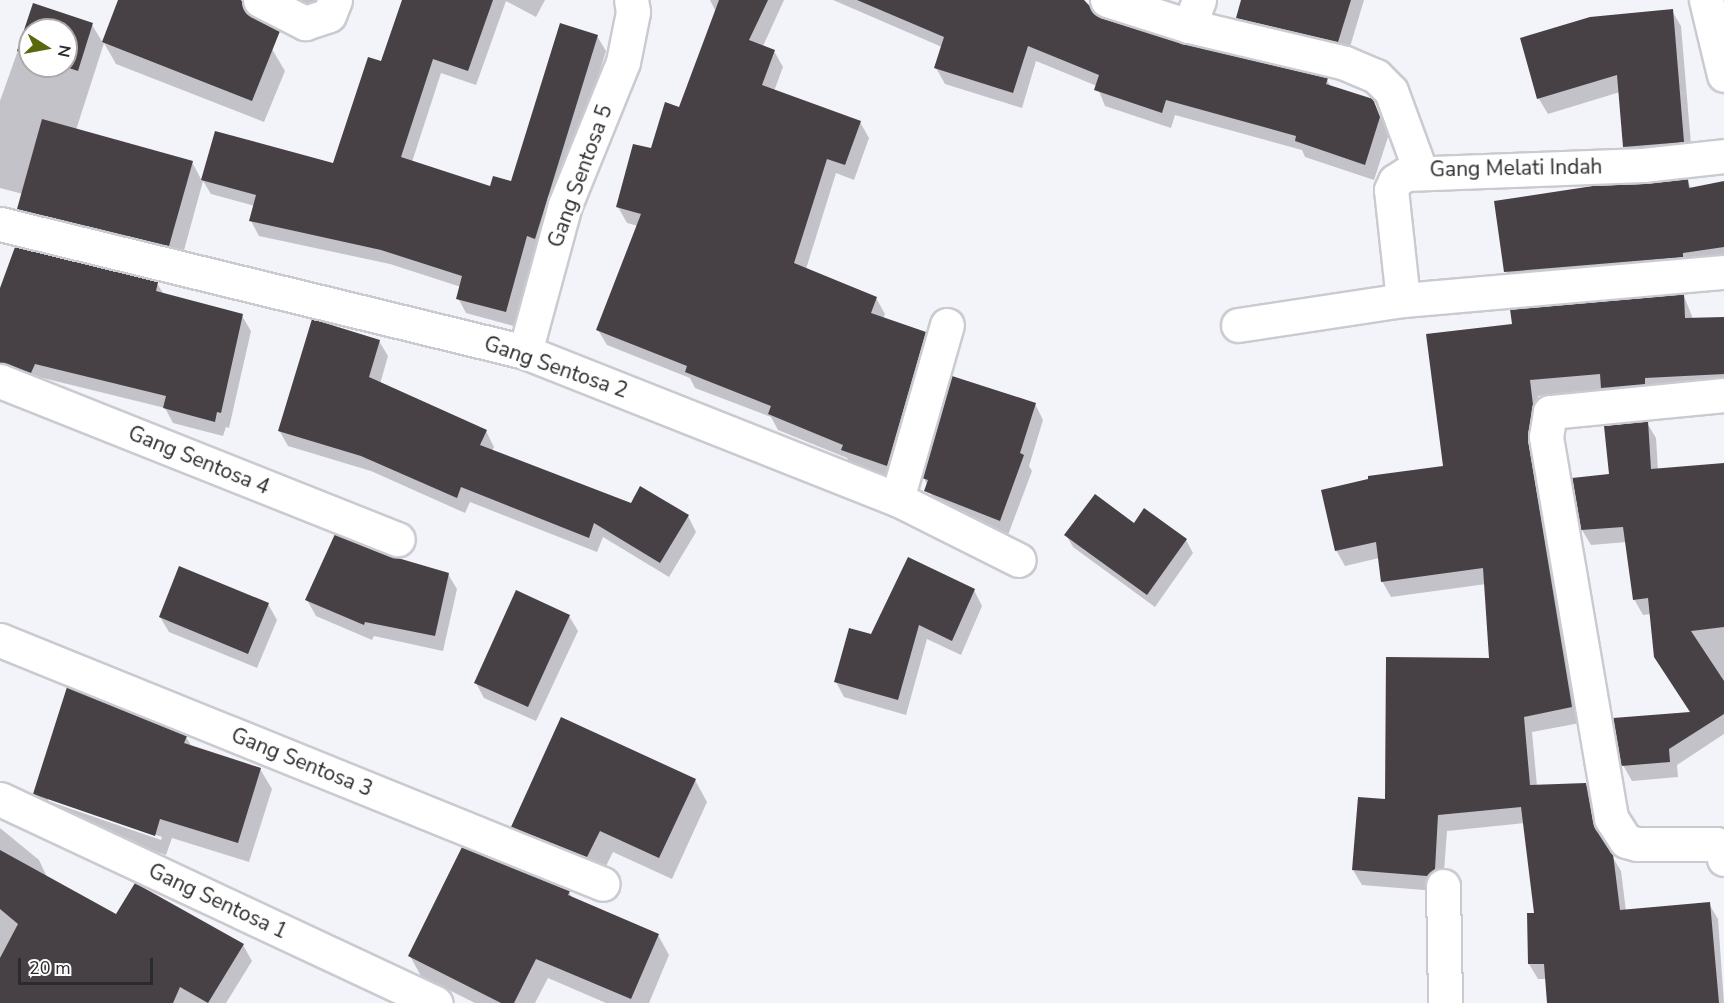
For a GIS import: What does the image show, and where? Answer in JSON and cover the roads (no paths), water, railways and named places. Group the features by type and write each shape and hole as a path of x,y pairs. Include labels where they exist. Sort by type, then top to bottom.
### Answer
{"street":[{"path":"260,0 305,24 329,15 335,0"},
{"name":"Gang Sentosa 5","path":"525,352 565,205 623,62 633,12 631,0"},
{"path":"1107,0 1194,13 1345,63 1376,76 1391,91 1420,170"},
{"path":"1706,0 1724,75"},
{"name":"Gang Melati Indah","path":"1403,300 1391,190 1395,180 1420,170 1643,165 1724,156"},
{"name":"Gang Sentosa 2","path":"0,224 525,352 897,499 1019,560"},
{"path":"1238,325 1403,300 1724,272"},
{"path":"897,499 947,325"},
{"name":"Gang Sentosa 4","path":"0,381 398,538"},
{"path":"1724,395 1550,412 1546,437 1611,819 1626,840 1637,844 1716,843 1724,849 1724,859"},
{"name":"Gang Sentosa 3","path":"0,640 603,884"},
{"name":"Gang Sentosa 1","path":"0,799 436,1003"},
{"path":"1443,886 1445,1003"}]}
